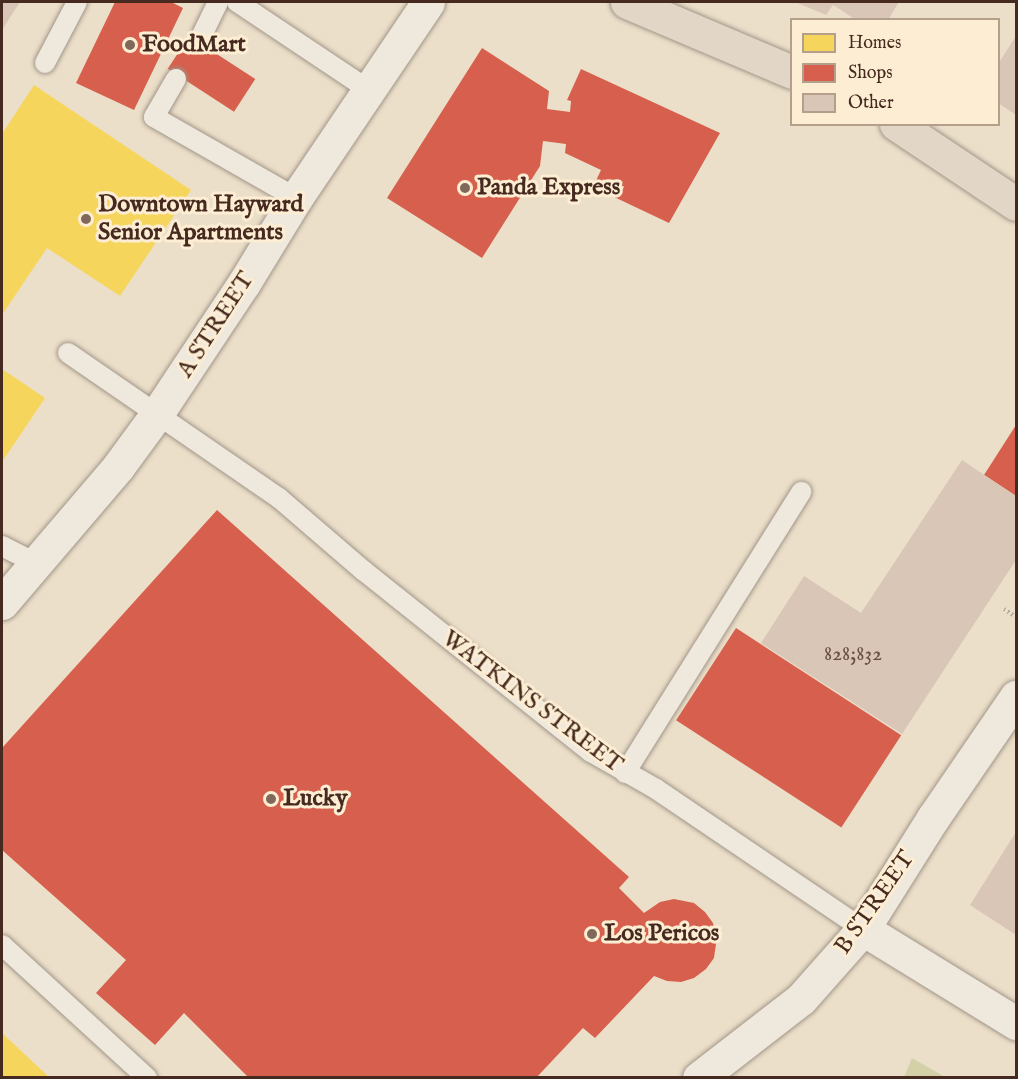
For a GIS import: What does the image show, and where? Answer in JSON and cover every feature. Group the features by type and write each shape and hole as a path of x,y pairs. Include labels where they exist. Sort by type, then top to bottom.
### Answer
{"main road":[{"name":"A STREET","path":"2,603 118,467 157,414 244,283 296,198 428,2"},
{"path":"627,2 790,71"},
{"path":"899,126 1017,204"},
{"name":"B STREET","path":"699,1077 801,999 863,928 933,818 1017,697"},
{"name":"WATKINS STREET","path":"863,928 1017,1023"}],"lane":[{"path":"45,63 77,2"},
{"path":"202,35 218,2"},
{"path":"237,2 369,90"},
{"path":"176,79 154,117 296,198"},
{"name":"WATKINS STREET","path":"68,353 279,498 364,571 584,746 625,773 656,789 863,928"},
{"path":"625,773 801,492"},
{"path":"2,546 36,563"},
{"path":"2,945 147,1077"}],"path":[{"path":"1004,609 1017,617"}],"shaded area":[{"path":"912,1058 945,1077 904,1077"}],"building: Homes":[{"name":"Downtown Hayward Senior Apartments","path":"34,85 191,190 120,296 47,248 2,315 2,134"},
{"path":"2,369 45,398 2,462"},
{"path":"2,1033 50,1078 2,1078"}],"building: Shops":[{"name":"FoodMart","path":"115,2 171,2 183,8 134,110 76,83"},
{"path":"189,36 255,79 234,112 168,69"},
{"path":"482,48 549,91 547,109 570,112 571,101 567,100 581,69 720,133 669,223 593,187 601,170 565,153 566,144 543,141 540,166 482,258 387,198"},
{"path":"1016,425 1016,496 984,475"},
{"name":"Lucky","path":"217,510 629,877 619,888 644,913 660,902 674,899 694,903 705,912 713,923 717,937 714,958 706,969 694,978 681,982 667,981 654,976 595,1038 583,1028 536,1078 249,1078 184,1013 155,1045 96,993 126,960 2,850 2,748"},
{"path":"736,628 901,735 841,828 676,720"}],"building: Other":[{"path":"2,2 20,2 2,30"},
{"path":"795,2 899,2 889,18 853,18 833,5 826,15"},
{"path":"1016,36 1016,115 1000,104 1000,61"},
{"path":"962,460 1016,496 1016,560 902,734 761,643 804,576 861,613"},
{"path":"1016,832 1016,935 970,905"}],"place":[{"name":"FoodMart","path":"130,45"},
{"name":"Panda Express","path":"465,188"},
{"name":"Downtown Hayward Senior Apartments","path":"86,219"},
{"name":"Lucky","path":"271,799"},
{"name":"Los Pericos","path":"592,934"}]}
